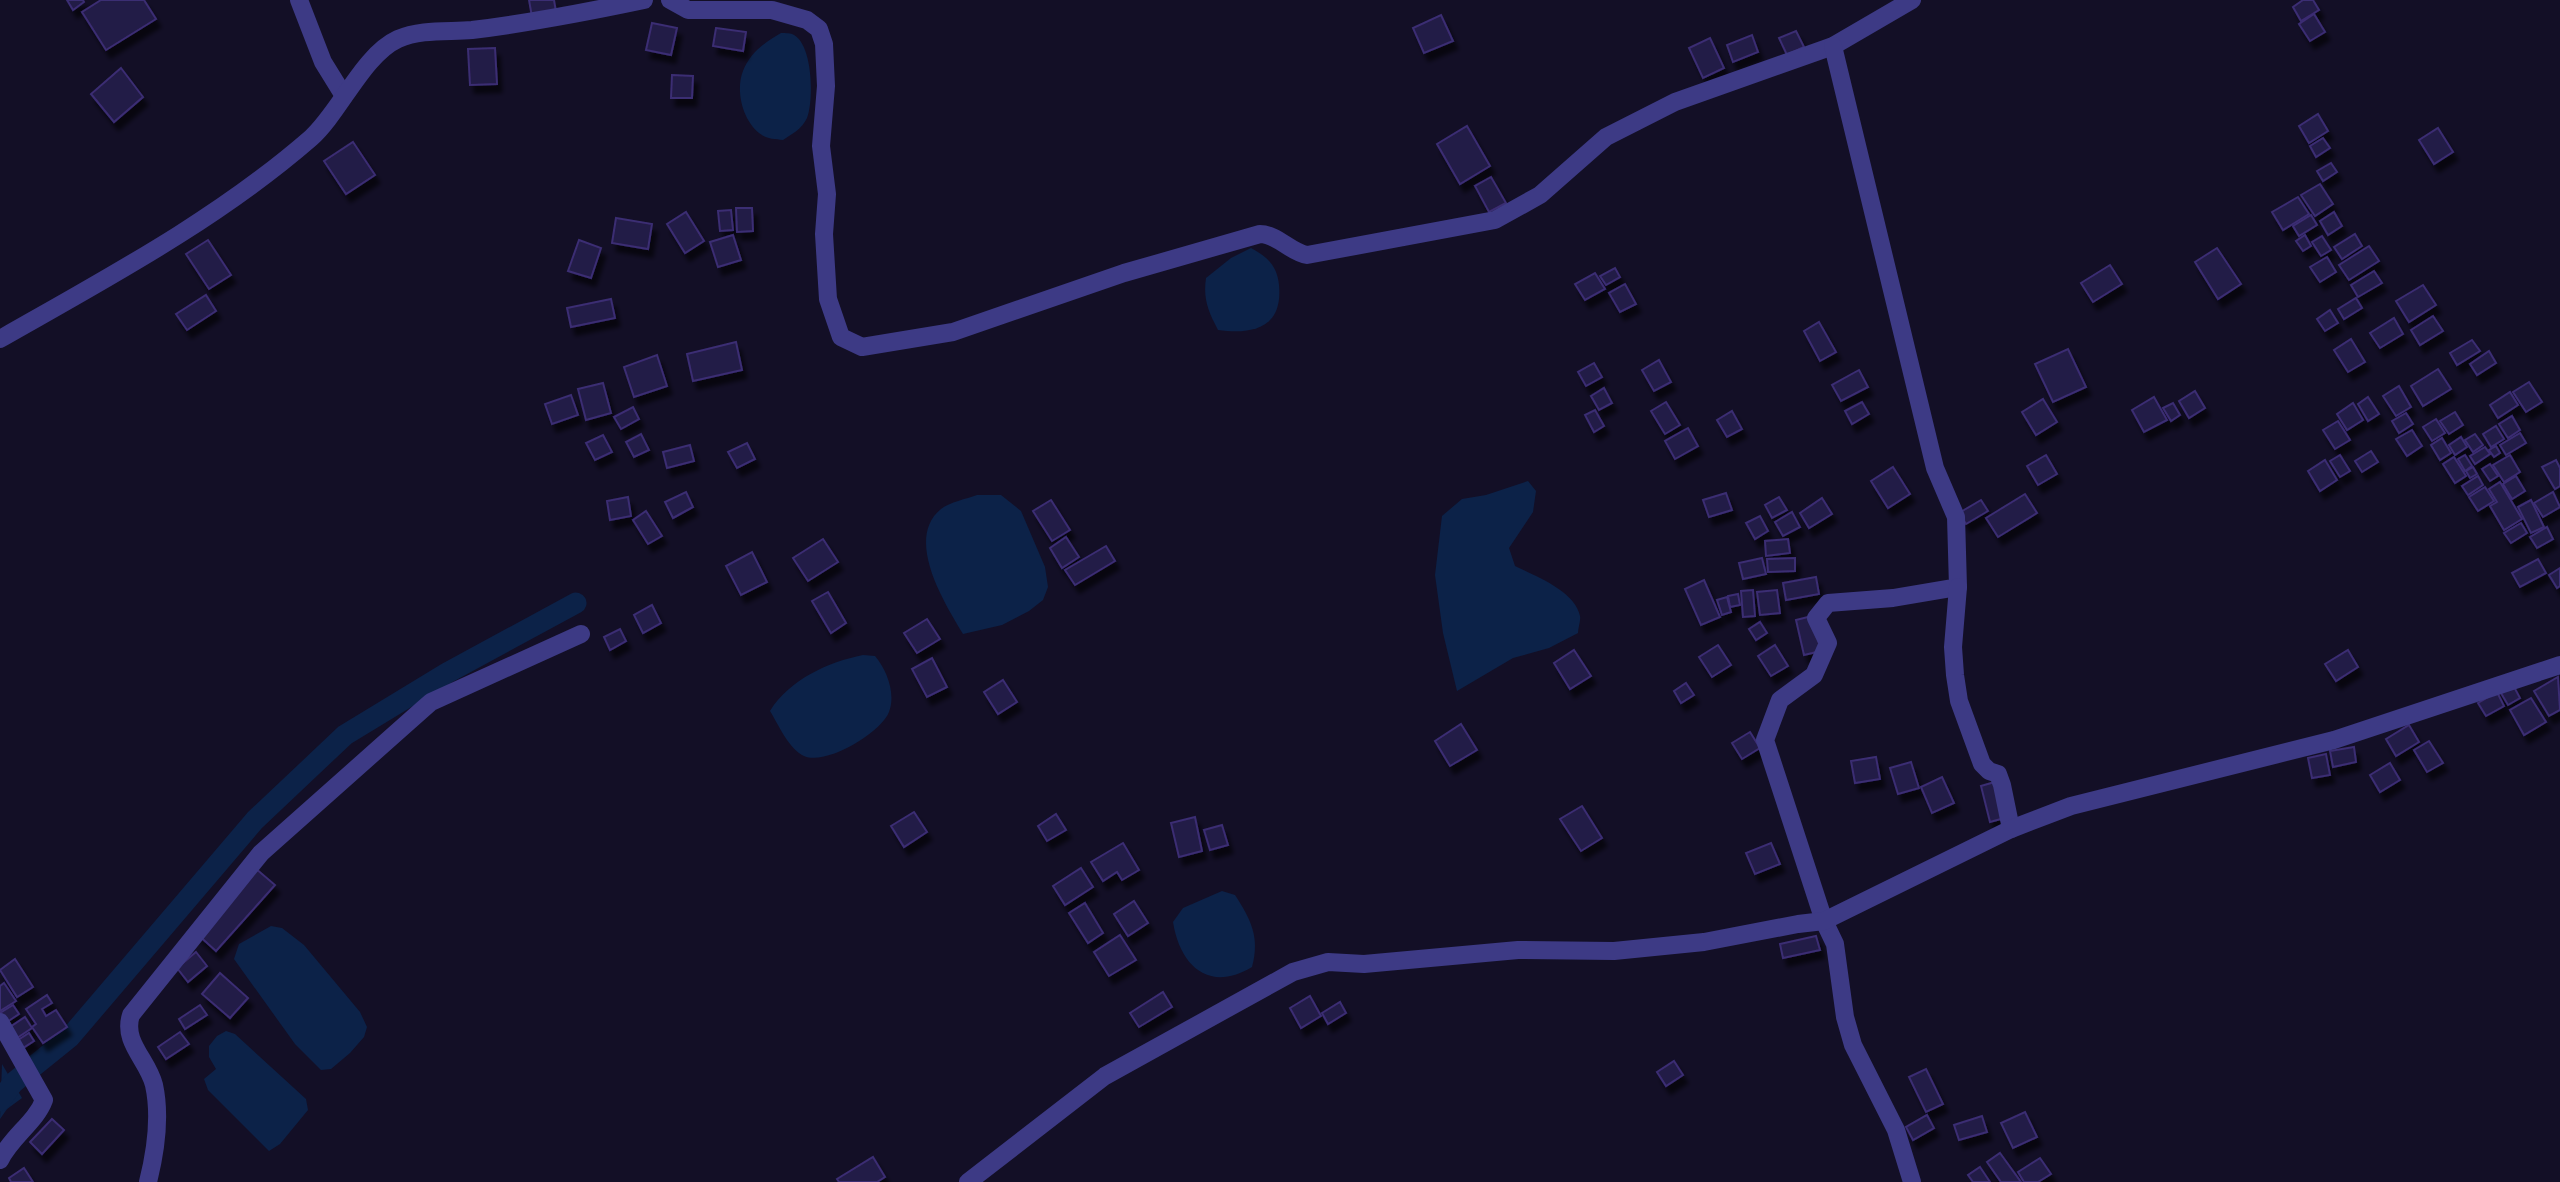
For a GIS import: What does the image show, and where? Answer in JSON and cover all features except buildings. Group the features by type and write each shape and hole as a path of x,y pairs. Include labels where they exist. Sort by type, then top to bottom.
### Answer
{"street":[{"path":"299,0 323,62 344,96"},
{"path":"0,339 152,253 267,173 314,135 380,51 398,39 418,33 470,30 562,17 644,0"},
{"path":"670,0 688,10 772,10 807,20 819,29 824,44 826,86 821,146 827,194 824,234 828,299 841,337 862,347 953,332 1124,272 1259,234 1267,234 1299,254 1307,255 1495,220 1540,195 1606,137 1675,102 1833,46 1912,0"},
{"path":"1833,46 1935,468 1956,517 1958,587 1953,647 1959,701 1982,764 1989,771 1998,774 2011,829"},
{"path":"1912,1182 1896,1130 1853,1045 1845,1017 1835,944 1824,921 1765,740 1780,700 1814,676 1828,643 1816,618 1828,603 1893,598 1958,587"},
{"path":"148,1182 158,1142 154,1083 129,1034 128,1024 131,1015 195,933 261,853 431,702 581,634"},
{"path":"968,1182 1105,1076 1293,972 1328,962 1364,964 1518,950 1614,951 1704,942 1824,921 2011,829 2071,806 2334,740 2560,665"},
{"path":"0,1160 26,1123 40,1111 44,1100 3,1027"}],"water":[{"path":"781,33 792,34 799,39 808,59 811,86 805,122 783,140 766,137 755,130 740,97 743,71 750,59 764,44"},
{"path":"1251,248 1274,267 1279,285 1276,310 1271,319 1254,329 1218,330 1207,305 1206,278 1231,258"},
{"path":"1528,481 1536,491 1533,512 1509,548 1515,566 1553,585 1571,599 1580,616 1578,633 1549,648 1513,658 1457,691 1443,633 1435,575 1442,516 1462,499 1486,495"},
{"path":"977,495 1001,495 1021,511 1045,567 1048,587 1043,600 1029,611 1002,625 963,634 931,572 926,537 931,522 941,509"},
{"path":"863,655 875,656 887,675 891,690 889,712 875,729 837,753 811,758 802,755 788,741 770,711 788,690 810,674 836,662"},
{"path":"1222,891 1235,895 1241,904 1250,921 1255,947 1252,967 1223,977 1210,976 1199,971 1190,962 1182,951 1173,922 1183,908"},
{"path":"271,926 282,928 304,945 360,1012 367,1027 364,1037 331,1069 321,1070 295,1044 234,959 239,944"},
{"path":"226,1031 235,1034 306,1099 308,1110 280,1144 269,1151 208,1090 204,1079 216,1069 209,1057 209,1046 217,1036"},
{"path":"2,1064 22,1098 7,1109 0,1119"}],"waterway":[{"path":"0,1101 13,1083 70,1037 255,820 345,735 447,673 576,603"}]}
